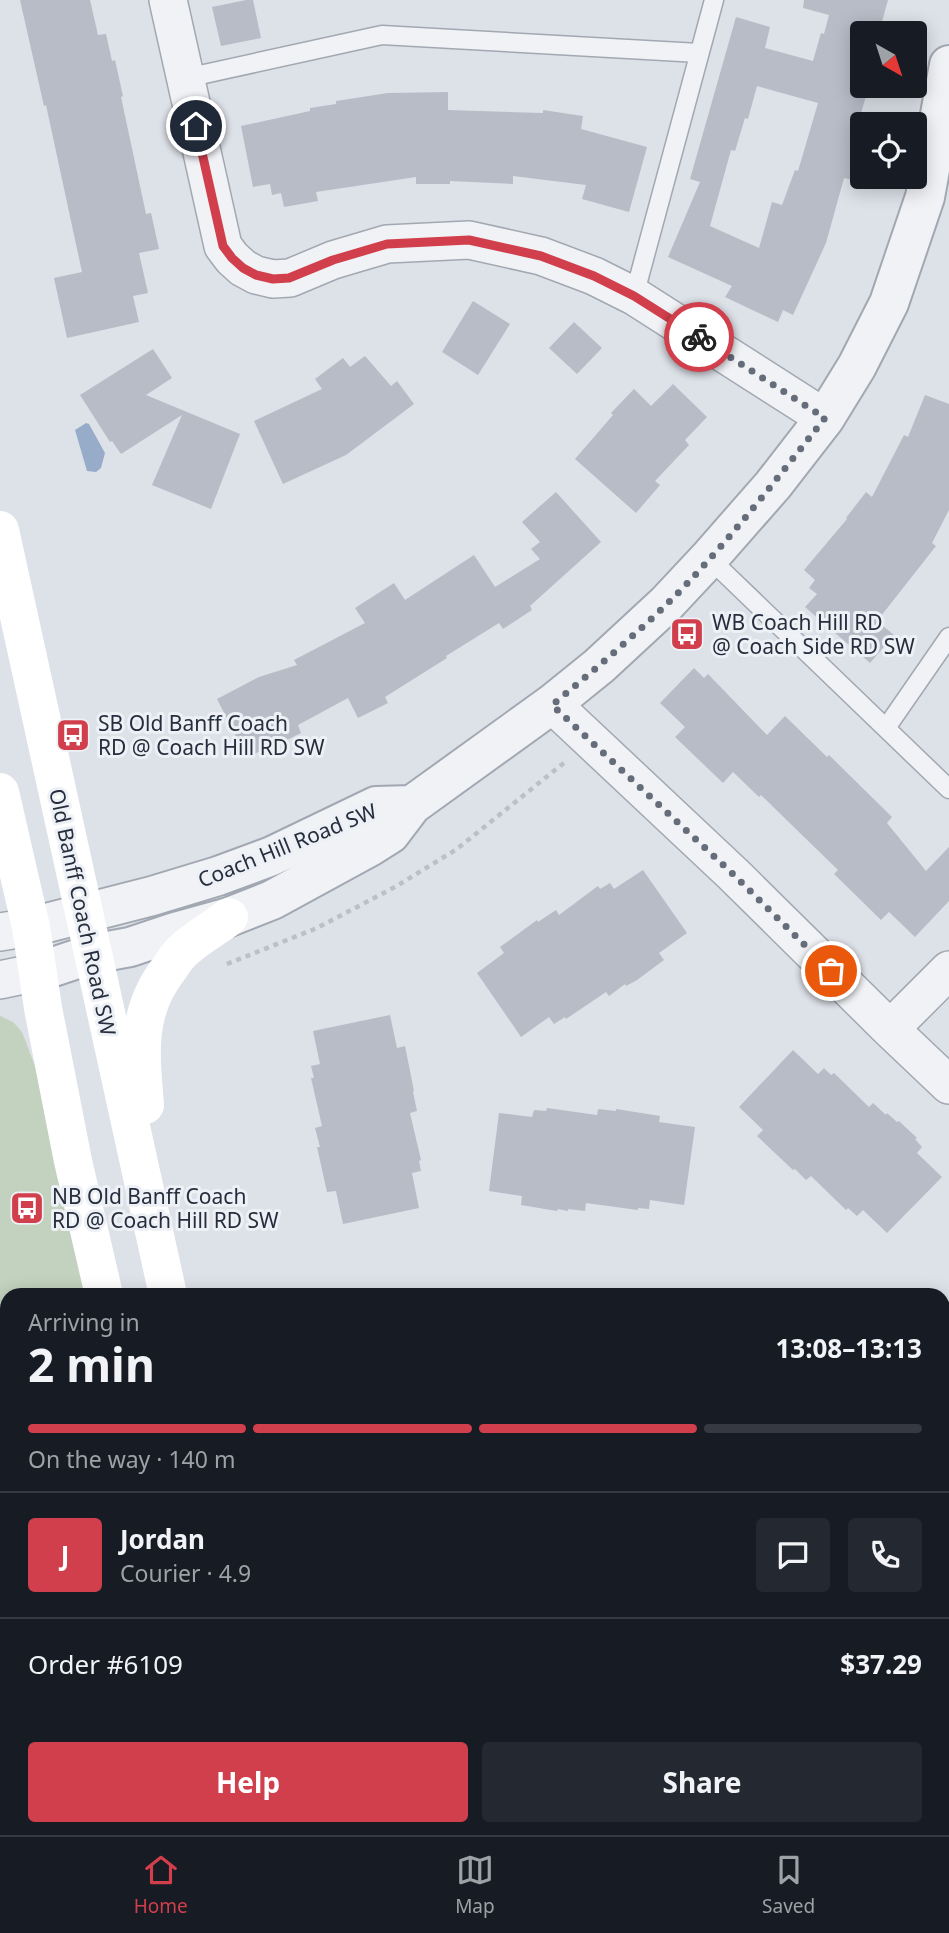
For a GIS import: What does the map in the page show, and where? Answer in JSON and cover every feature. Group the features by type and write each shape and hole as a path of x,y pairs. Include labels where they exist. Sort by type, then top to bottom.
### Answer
{"main road":[{"name":"Old Banff Coach Road SW","path":"0,530 166,1288"},
{"path":"0,792 16,930 38,972 73,1161 102,1288"},
{"path":"156,1240 141,1060 142,1024 160,979 183,950 229,918"}],"street":[{"path":"168,0 223,246 243,268 273,279 289,278 333,260 387,244 469,240 541,256 594,276 634,296 825,418"},
{"name":"Coach Hill Road SW","path":"0,980 38,972 92,954 130,947 229,918 272,900 371,846 390,834 412,805 552,705 666,604 773,485 825,418 857,366 889,303 925,197 949,65"},
{"path":"552,705 733,874 949,1085"},
{"name":"Coach Hill Road SW","path":"16,930 152,896 218,876 272,856 376,806 412,805"},
{"path":"890,1029 949,970"}],"lane":[{"path":"634,296 714,0"},
{"path":"186,78 382,35 699,53"},
{"path":"709,558 949,789"},
{"path":"886,728 949,637"}],"green space":[{"path":"0,1016 13,1022 22,1032 36,1069 83,1288 0,1288"}],"water":[{"path":"86,423 105,453 101,468 96,472 87,471 75,430"}],"building":[{"path":"20,0 90,0 98,35 106,34 123,96 121,97 146,214 151,213 159,249 139,253 148,293 133,296 139,322 67,338 54,278 82,272"},
{"path":"253,0 261,38 221,46 212,7"},
{"path":"804,0 888,0 882,21 850,21 850,98 865,98 861,112 850,112 850,179 844,178 826,243 793,315 783,310 778,322 725,297 732,286 668,257 700,182 690,179 736,17 770,27 765,48 813,61 829,15 803,8","holes":["757,86 818,103 798,171 795,170 782,205 772,202 759,248 710,226 731,150 735,151"]},
{"path":"448,92 448,110 543,113 543,110 583,116 581,129 647,147 629,212 582,199 586,185 513,176 513,184 450,181 450,184 416,184 416,177 316,192 318,201 284,207 281,193 272,195 270,184 253,187 241,126 310,111 310,108 336,104 336,101 388,93"},
{"path":"473,301 510,324 478,375 442,352"},
{"path":"574,322 602,348 577,374 549,348"},
{"path":"153,349 172,378 146,395 240,434 211,509 152,485 182,415 121,454 112,441 110,442 80,395"},
{"path":"365,356 391,386 397,381 414,404 346,455 283,484 254,421 322,389 315,379 343,358 350,367"},
{"path":"673,384 707,417 685,440 689,445 655,481 660,485 636,513 575,459 613,415 611,413 634,389 651,406"},
{"path":"925,395 949,404 949,510 932,543 936,546 877,621 894,635 870,663 805,607 817,594 809,588 815,580 804,570 866,492 872,497 904,435 908,437"},
{"path":"556,492 601,542 530,606 532,610 503,629 499,623 446,656 447,658 385,697 388,703 358,718 348,698 298,725 301,733 247,758 217,699 259,677 297,665 294,660 365,623 355,608 394,583 405,600 474,555 495,587 540,559 531,549 540,542 522,522"},
{"path":"694,668 704,678 708,674 767,735 785,716 892,817 887,823 926,871 949,847 949,901 915,937 889,912 881,920 834,874 838,870 761,795 759,797 733,772 723,783 675,737 685,727 660,703"},
{"path":"643,870 687,933 659,953 664,960 637,980 626,986 625,984 609,996 606,992 566,1019 565,1017 554,1024 549,1017 521,1037 477,973 504,953 500,947 537,920 538,922 556,910 559,915 598,886 600,889 610,883 614,889"},
{"path":"390,1015 397,1048 405,1046 414,1091 417,1111 410,1113 421,1171 412,1173 419,1208 343,1224 336,1191 327,1192 317,1147 320,1147 315,1128 322,1126 311,1078 314,1078 311,1066 320,1064 313,1031"},
{"path":"793,1050 818,1074 824,1068 831,1075 834,1073 869,1107 873,1103 886,1115 887,1113 899,1121 917,1138 915,1139 922,1147 917,1153 942,1177 887,1233 863,1210 857,1216 848,1208 846,1210 811,1176 806,1180 793,1170 757,1136 763,1130 739,1107"},
{"path":"547,1108 597,1115 598,1109 616,1109 660,1116 659,1122 695,1127 684,1205 650,1200 649,1209 638,1210 586,1203 585,1211 557,1211 521,1205 522,1196 489,1191 499,1113 532,1117 534,1110 546,1111"}],"way so far":[{"path":"699,337 825,418 773,485 666,604 552,705 733,874 831,971"}],"place":[{"name":"WB Coach Hill RD @ Coach Side RD SW","path":"687,634"},
{"name":"SB Old Banff Coach RD @ Coach Hill RD SW","path":"73,735"},
{"name":"NB Old Banff Coach RD @ Coach Hill RD SW","path":"27,1208"}],"route":[{"path":"196,126 223,246 243,268 256,275 273,279 289,278 333,260 387,244 469,240 541,256 594,276 634,296 699,337"}]}
